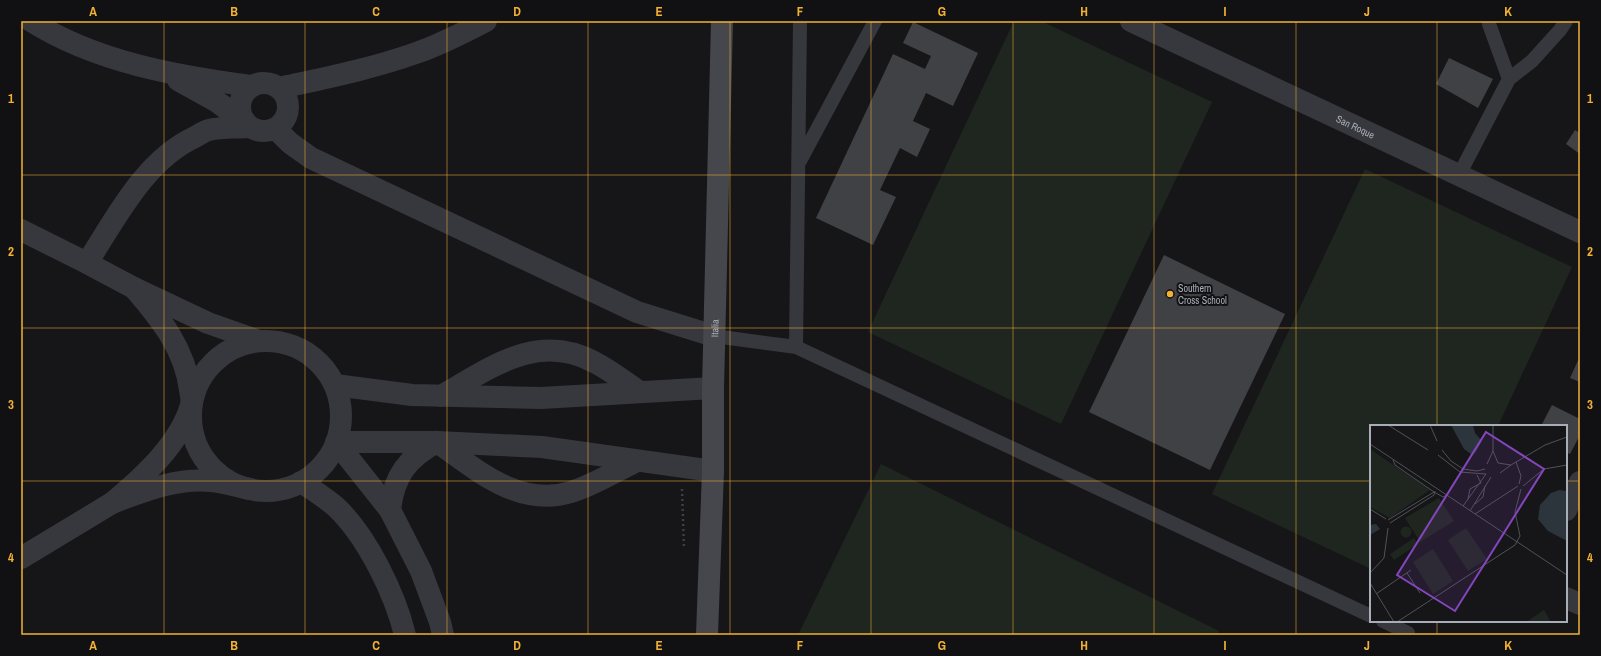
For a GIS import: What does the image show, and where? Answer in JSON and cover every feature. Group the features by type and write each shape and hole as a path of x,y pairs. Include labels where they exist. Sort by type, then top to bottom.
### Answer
{"street":[{"path":"31,21 74,43 161,71 251,86 266,83 272,84 279,88 287,101 288,110 286,117 282,124 276,129 262,132 245,123 216,101 161,71"},
{"path":"279,88 367,68 417,53 459,35 486,21"},
{"name":"Italia","path":"706,635 713,471 714,336 722,21"},
{"name":"San Roque","path":"1131,21 1580,232"},
{"path":"245,123 239,113 239,105 241,97 251,86"},
{"path":"87,263 135,190 154,166 186,141 209,130 245,123"},
{"path":"276,129 290,143 311,158 637,312 714,336"},
{"path":"21,230 134,288 208,322 259,341"},
{"path":"134,288 160,318 177,346 188,376 192,404 191,426 198,448 211,467 228,481 250,489"},
{"path":"21,558 112,503 136,483 165,450 181,428 192,404 199,380 214,361 235,347 259,341 282,342 304,351 322,365 335,385 340,404 340,423 336,442 328,458 316,472 301,482 285,488 268,490 250,489 210,481 176,482 112,503"},
{"path":"441,396 502,361 522,354 539,351 570,353 594,361 640,392"},
{"path":"335,385 412,395 541,398 713,388"},
{"path":"336,442 437,442 542,447 713,471"},
{"path":"336,442 390,510 422,571 440,622 442,635"},
{"path":"437,442 504,487 523,493 541,496 571,492 637,461"},
{"path":"390,510 392,493 399,476 409,462 422,450 437,442"},
{"path":"301,482 336,507 356,529 380,569 401,617 405,635"},
{"path":"1567,508 1580,482"},
{"path":"1567,598 1580,604"}],"lane":[{"path":"796,347 800,21"},
{"path":"799,163 875,21"},
{"path":"1489,21 1509,79"},
{"path":"1459,174 1509,79 1532,61 1560,30 1566,21"},
{"path":"714,336 796,347 1370,616"},
{"path":"1384,622 1408,633"}],"path":[{"path":"682,487 685,553"}],"shaded area":[{"path":"1014,21 1041,21 1212,102 1061,424 868,332"},
{"path":"1365,169 1572,267 1498,425 1370,425 1370,569 1212,494"},
{"path":"881,464 1219,631 1217,635 798,635"}],"building":[{"path":"913,22 978,53 953,106 926,93 913,121 930,129 917,157 900,148 880,190 896,197 873,245 816,218 893,54 925,69 931,56 903,43"},
{"path":"1449,58 1493,79 1478,108 1436,84"},
{"path":"1575,130 1580,133 1580,154 1566,144"},
{"path":"1164,255 1285,314 1210,470 1089,412"},
{"path":"1580,356 1580,382 1570,378"},
{"path":"1552,405 1580,419 1580,435 1570,454 1567,452 1567,425 1542,425"}],"place":[{"name":"Southern Cross School","path":"1170,294"}]}
